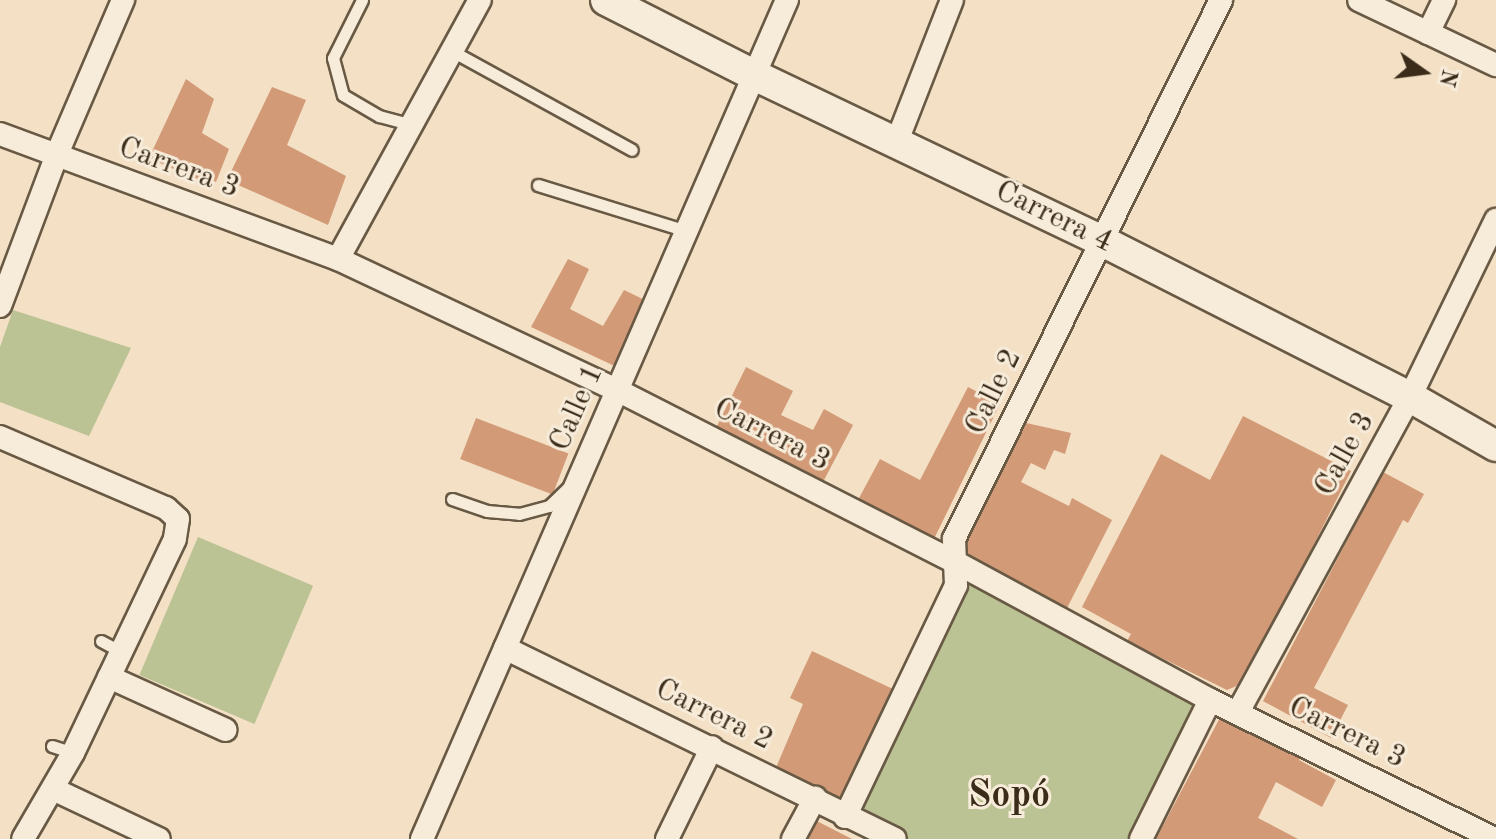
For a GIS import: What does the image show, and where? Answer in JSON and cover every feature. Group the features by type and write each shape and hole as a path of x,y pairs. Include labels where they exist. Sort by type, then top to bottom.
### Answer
{"main road":[{"name":"Carrera 4","path":"620,3 754,75 1102,241 1410,397 1496,446"}],"street":[{"path":"0,305 57,154 123,0"},
{"name":"Calle 1","path":"422,839 787,0"},
{"path":"897,141 952,0"},
{"name":"Calle 2","path":"845,817 956,585 954,539 1221,0"},
{"path":"1359,0 1496,65"},
{"path":"1428,33 1444,0"},
{"path":"338,259 478,1"},
{"name":"Carrera 3","path":"0,134 338,259 617,390 955,562 1210,700 1495,839"},
{"name":"Calle 3","path":"1238,712 1410,397 1496,220"},
{"path":"0,437 166,508 178,519 175,539 111,646 109,677 63,749 53,789 23,839"},
{"name":"Carrera 2","path":"505,648 895,839"},
{"path":"109,677 226,730"},
{"path":"1141,839 1210,700"},
{"path":"667,839 712,747"},
{"path":"53,789 159,839"},
{"path":"793,839 815,798"}],"lane":[{"path":"362,0 333,58 343,95 379,116 412,125"},
{"path":"452,51 632,150"},
{"path":"538,185 687,231"},
{"path":"452,499 487,511 519,514 549,506 579,479"}],"green space":[{"path":"13,310 131,348 89,436 0,402 0,347"},
{"path":"198,537 313,586 254,724 139,675"},
{"path":"955,562 1210,700 1141,839 895,839 845,817"}],"building":[{"path":"186,79 214,99 202,133 229,149 214,187 149,158"},
{"path":"272,87 306,100 287,145 346,176 328,225 227,180"},
{"path":"568,259 589,269 570,309 603,326 624,290 653,304 619,368 531,327"},
{"path":"746,367 793,391 781,415 813,430 824,409 853,425 823,482 716,428"},
{"path":"968,387 1000,404 933,541 858,500 880,459 920,480"},
{"path":"1243,416 1351,471 1262,647 1239,685 1227,690 1127,641 1131,634 1082,607 1161,454 1210,480"},
{"path":"476,418 568,453 553,495 460,459"},
{"path":"1022,422 1071,433 1065,454 1054,450 1045,470 1031,463 1021,482 1069,506 1072,498 1112,520 1066,610 959,555"},
{"path":"1383,472 1424,494 1408,523 1403,520 1314,688 1348,705 1331,738 1263,701"},
{"path":"812,651 895,690 844,799 775,770 803,704 790,698"},
{"path":"1224,710 1303,752 1299,760 1336,780 1322,807 1276,782 1258,818 1298,839 1156,839"},
{"path":"807,816 852,839 810,839 798,833"}],"district":[{"name":"Sopó","path":"1009,797"}]}
